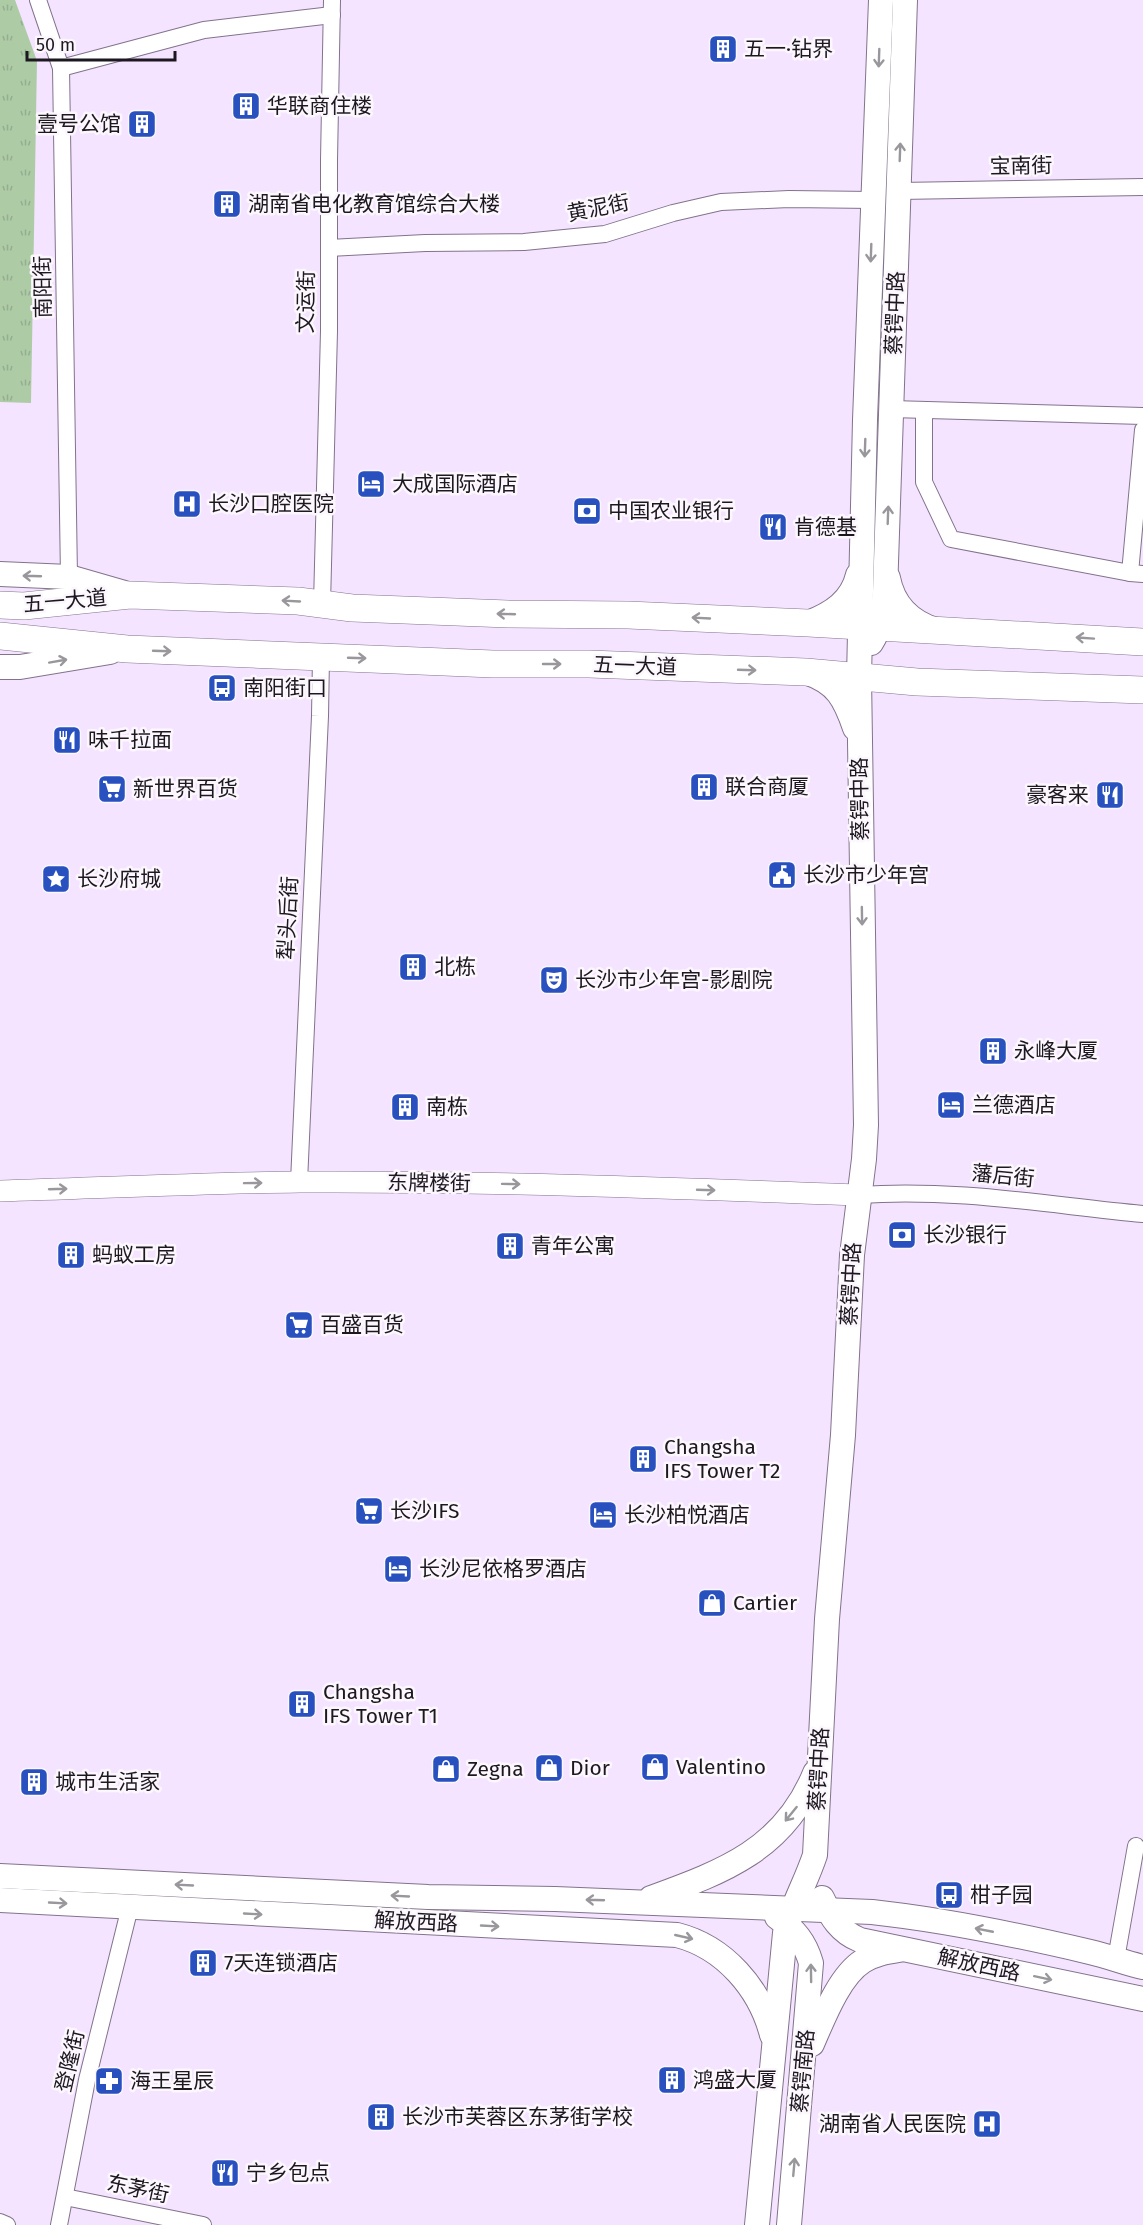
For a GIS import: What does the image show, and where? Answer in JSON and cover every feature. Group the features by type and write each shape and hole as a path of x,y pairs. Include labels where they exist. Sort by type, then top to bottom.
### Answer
{"main road":[{"name":"蔡锷中路","path":"790,1916 815,1855 827,1619 843,1435 853,1246 866,1125 859,747 860,666 876,636 869,627 861,561 881,0"},
{"name":"蔡锷中路","path":"869,627 883,614 905,0"},
{"path":"808,623 834,611 846,600 858,579 861,561"},
{"path":"886,561 892,593 899,607 921,626 941,632"},
{"name":"五一大道","path":"0,574 69,577 130,595"},
{"name":"五一大道","path":"12,605 130,595 298,601 352,608 508,615 628,615 808,623 1143,642"},
{"name":"五一大道","path":"10,637 128,649 493,664 589,664 806,672 860,666 917,681 1143,690"},
{"name":"五一大道","path":"0,667 20,667 128,649"},
{"path":"806,672 824,678 835,688 850,715 859,747"},
{"path":"638,1902 709,1877 732,1866 763,1844 800,1802 820,1763"},
{"name":"解放西路","path":"815,1855 818,1883 828,1909 838,1926 848,1935 860,1940 1143,1999"},
{"name":"解放西路","path":"0,1876 438,1897 758,1906"},
{"name":"解放西路","path":"0,1900 677,1935 710,1947 743,1978 760,2003 774,2044"},
{"name":"蔡锷南路","path":"758,1906 790,1916 811,1963 789,2225"},
{"name":"解放西路","path":"790,1916 828,1909 872,1912 928,1920 1091,1952 1143,1967"},
{"name":"蔡锷南路","path":"757,2225 774,2044 790,1916"},
{"path":"804,2062 825,2014 850,1974 861,1962 874,1955 903,1949"}],"street":[{"name":"南阳街","path":"38,0 61,68 69,577"},
{"path":"61,68 204,30 332,7"},
{"name":"文运街","path":"322,604 332,7"},
{"name":"宝南街","path":"899,191 1143,187"},
{"name":"黄泥街","path":"329,248 425,243 524,242 605,234 673,213 721,202 789,198 873,201"},
{"path":"891,410 1143,416"},
{"path":"924,410 924,482 951,539 1136,574 1143,430"},
{"name":"犁头后街","path":"299,1182 321,657"},
{"name":"东牌楼街","path":"0,1191 299,1182 582,1186 859,1195"},
{"name":"藩后街","path":"859,1195 938,1192 1143,1214"},
{"path":"1116,1959 1136,1846"},
{"name":"登隆街","path":"58,2225 87,2080 130,1907"},
{"name":"东茅街","path":"64,2197 203,2225"},
{"path":"0,2222 7,2225"}],"green space":[{"path":"0,0 15,0 37,61 31,403 0,402"}],"place":[{"name":"五一·钻界","path":"723,49"},
{"name":"华联商住楼","path":"246,106"},
{"name":"壹号公馆","path":"142,124"},
{"name":"湖南省电化教育馆综合大楼","path":"227,204"},
{"name":"大成国际酒店","path":"371,484"},
{"name":"长沙口腔医院","path":"187,504"},
{"name":"中国农业银行","path":"587,511"},
{"name":"肯德基","path":"773,527"},
{"name":"南阳街口","path":"222,688"},
{"name":"味千拉面","path":"67,740"},
{"name":"联合商厦","path":"704,787"},
{"name":"新世界百货","path":"112,789"},
{"name":"豪客来","path":"1110,795"},
{"name":"长沙市少年宫","path":"782,875"},
{"name":"长沙府城","path":"56,879"},
{"name":"北栋","path":"413,967"},
{"name":"长沙市少年宫-影剧院","path":"554,980"},
{"name":"永峰大厦","path":"993,1051"},
{"name":"兰德酒店","path":"951,1105"},
{"name":"南栋","path":"405,1107"},
{"name":"长沙银行","path":"902,1235"},
{"name":"青年公寓","path":"510,1246"},
{"name":"蚂蚁工房","path":"71,1255"},
{"name":"百盛百货","path":"299,1325"},
{"name":"Changsha IFS Tower T2","path":"643,1459"},
{"name":"长沙IFS","path":"369,1511"},
{"name":"长沙柏悦酒店","path":"603,1515"},
{"name":"长沙尼依格罗酒店","path":"398,1569"},
{"name":"Cartier","path":"712,1603"},
{"name":"Changsha IFS Tower T1","path":"302,1704"},
{"name":"Valentino","path":"655,1767"},
{"name":"Dior","path":"549,1768"},
{"name":"Zegna","path":"446,1769"},
{"name":"城市生活家","path":"34,1782"},
{"name":"柑子园","path":"949,1895"},
{"name":"7天连锁酒店","path":"203,1963"},
{"name":"鸿盛大厦","path":"672,2080"},
{"name":"海王星辰","path":"109,2081"},
{"name":"长沙市芙蓉区东茅街学校","path":"381,2117"},
{"name":"湖南省人民医院","path":"987,2124"},
{"name":"宁乡包点","path":"225,2173"}]}
